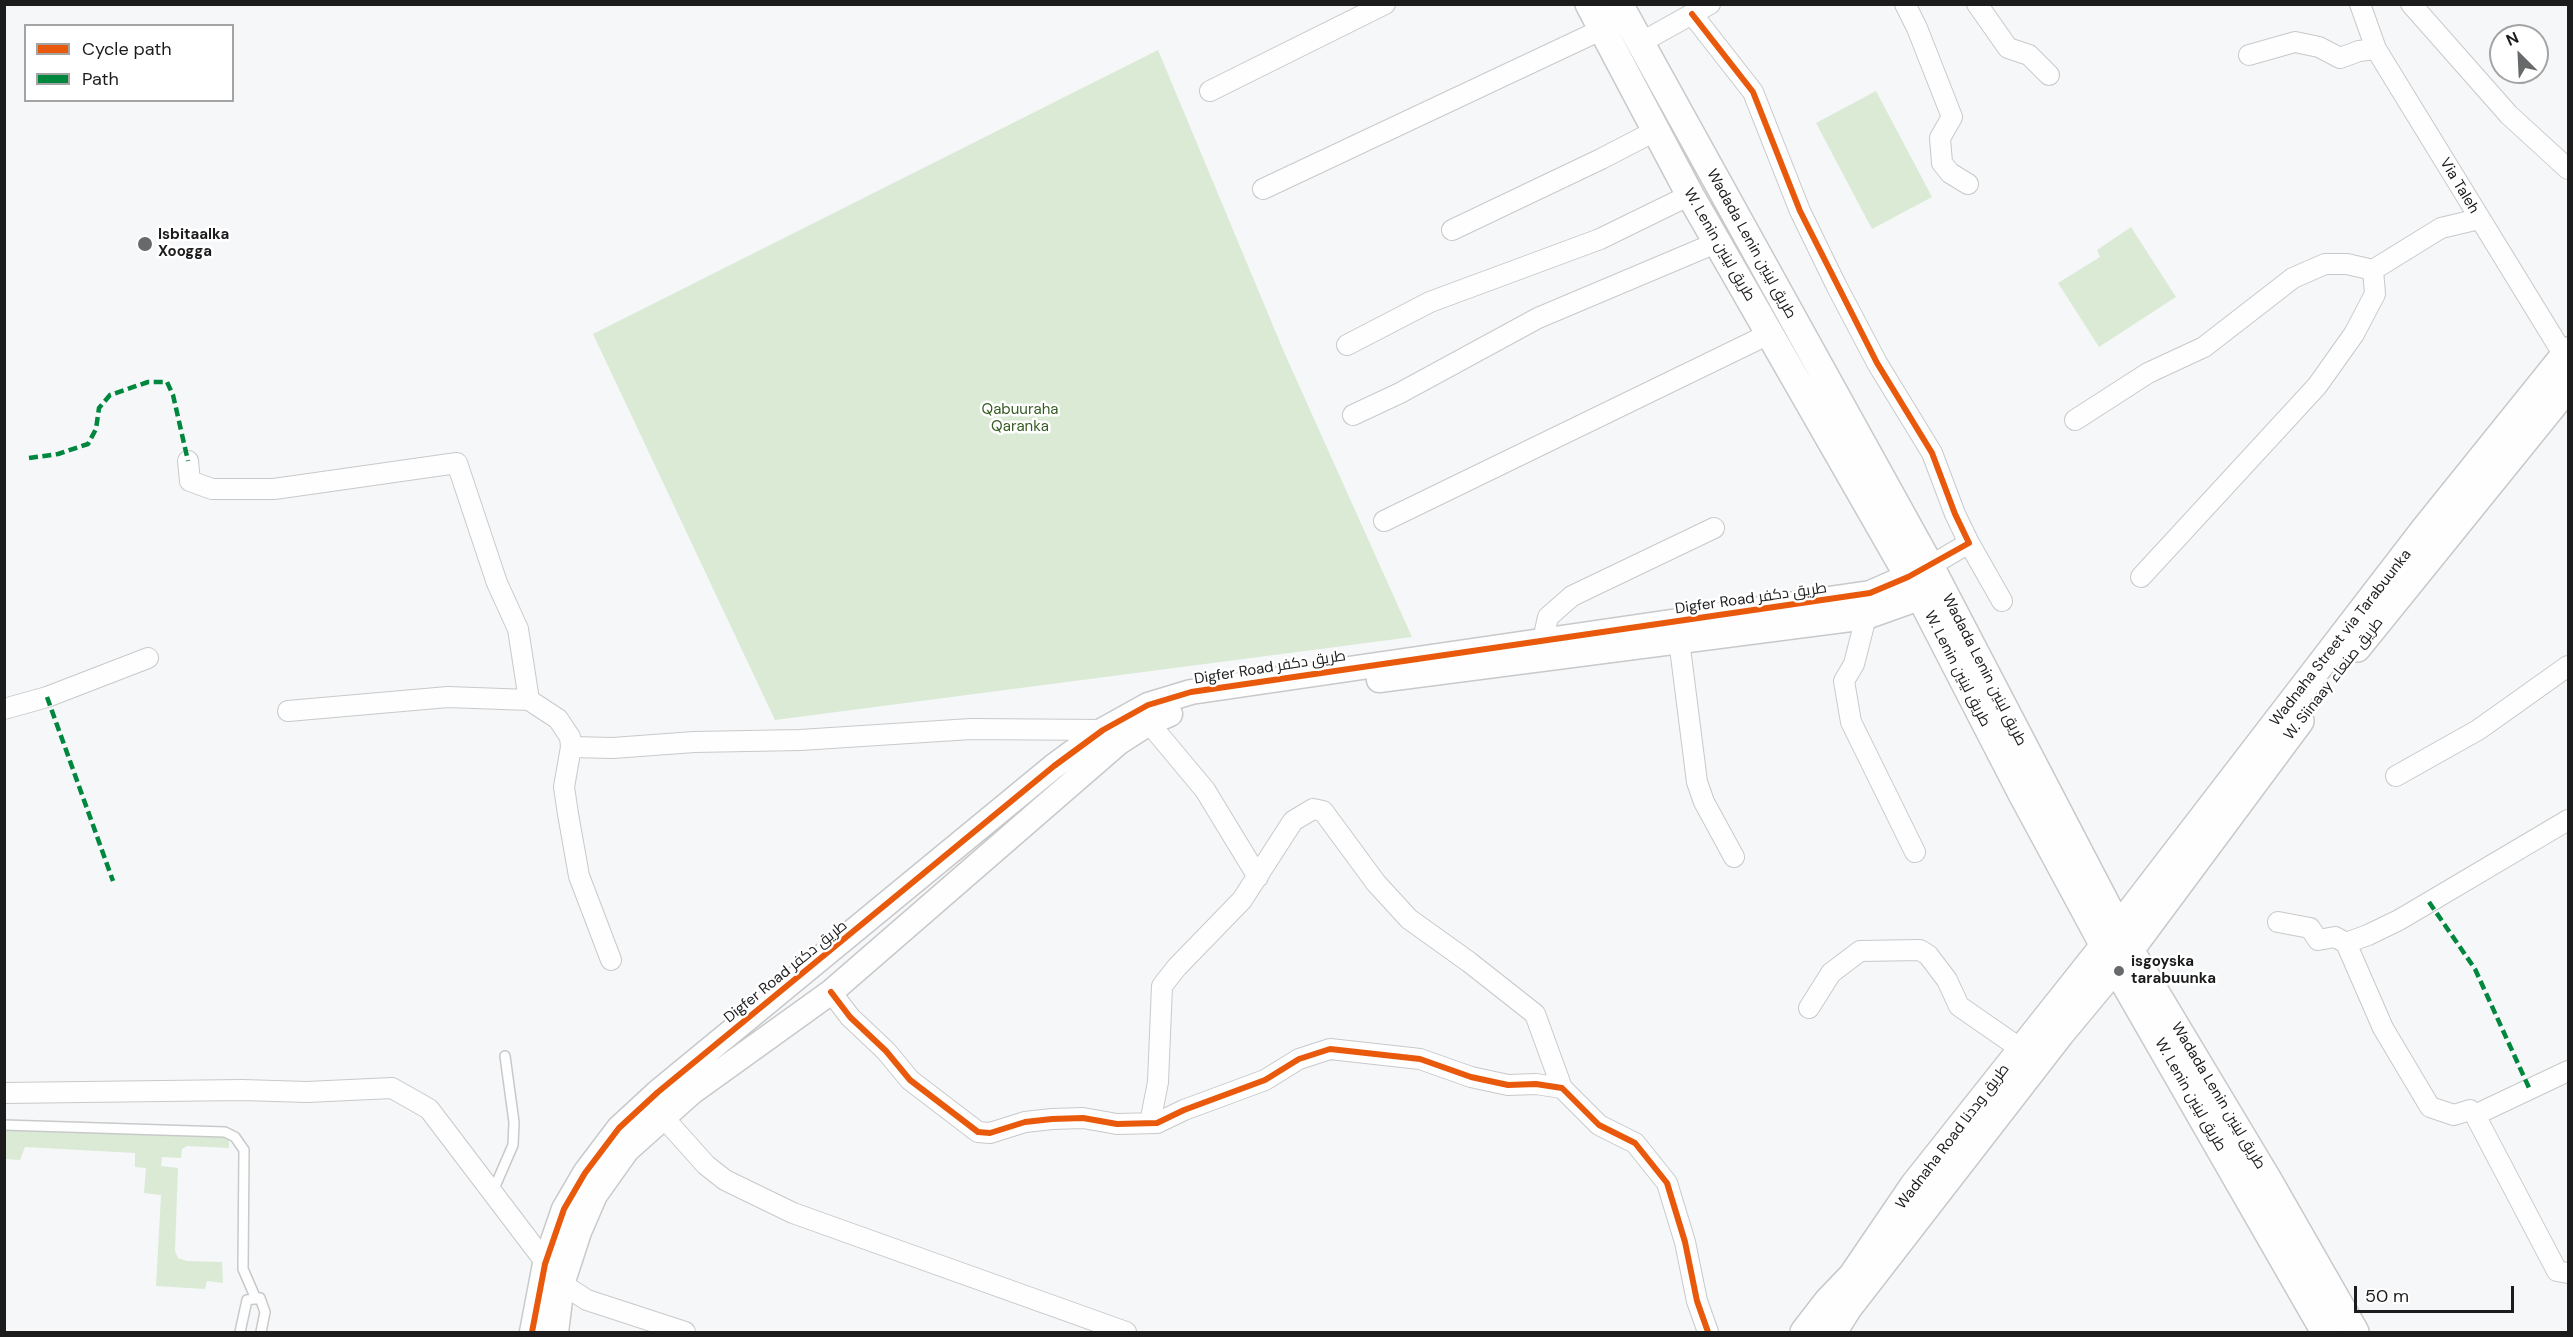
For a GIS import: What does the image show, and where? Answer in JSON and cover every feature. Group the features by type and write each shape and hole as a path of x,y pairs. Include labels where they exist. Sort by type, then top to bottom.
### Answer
{"main road":[{"name":"W. Lenin طريق لينين","path":"1589,4 1690,195 1771,333 1925,583 2020,792 2117,948"},
{"name":"Wadada Lenin طريق لينين","path":"1619,4 1925,583"},
{"name":"Wadnaha Street via Tarabuunka","path":"2222,810 2424,530 2567,356"},
{"name":"W. Siinaay طريق صنعاء","path":"2117,948 2222,810 2319,695 2568,387"},
{"name":"Wadada Lenin طريق لينين","path":"2117,948 2257,1185 2355,1332"},
{"name":"Wadnaha Road طريق وددنا","path":"1804,1332 1828,1300 1852,1276 1914,1185 2021,1049 2117,948"},
{"name":"Wadnaha Road طريق وددنا","path":"1833,1332 1848,1308 2054,1042 2117,948"},
{"path":"2257,1185 2325,1332"}],"street":[{"path":"1210,90 1385,4"},
{"path":"1640,43 1710,4"},
{"path":"1905,4 1917,28 1952,117 1940,138 1942,163 1950,173 1968,184"},
{"path":"1977,4 2008,48 2029,55 2049,75"},
{"name":"Via Taleh","path":"2360,4 2376,49 2479,219 2567,356"},
{"path":"2411,4 2509,115 2568,169"},
{"path":"1692,14 1753,92 1800,211 1877,363 1932,453 1955,514 2002,602"},
{"path":"1263,189 1603,29"},
{"path":"2249,55 2295,42 2319,47 2340,58 2359,51 2376,49"},
{"path":"1452,230 1602,159 1655,131"},
{"path":"1347,345 1430,302 1599,239 1690,195"},
{"path":"2075,420 2148,373 2204,347 2293,278 2325,264 2347,264 2373,270 2441,228 2479,219"},
{"path":"1353,415 1400,393 1538,318 1718,242"},
{"path":"2141,577 2317,386 2354,334 2374,294 2373,270"},
{"path":"1384,522 1771,333"},
{"path":"188,461 190,481 212,489 274,489 457,463 497,583 518,629 529,700"},
{"path":"1543,640 1548,617 1572,597 1714,528"},
{"path":"1925,583 1969,543"},
{"name":"Digfer Road طريق دكفر","path":"556,1332 562,1284 579,1232 595,1196 627,1150 692,1092 831,992 1092,764 1118,743 1149,723 1174,712 1215,702 1866,617 1925,583"},
{"name":"Digfer Road طريق دكفر","path":"532,1332 545,1264 564,1209 585,1173 619,1128 658,1092 1054,766 1103,730 1148,705 1191,692 1870,594 1925,583"},
{"path":"1866,617 1854,664 1844,681 1851,722 1915,852"},
{"path":"1679,640 1698,782 1704,802 1734,857"},
{"path":"4,709 47,697 148,658"},
{"path":"2396,776 2478,730 2568,666"},
{"path":"288,711 448,697 529,700 558,719 570,737 571,747 564,787 579,876 611,960"},
{"path":"1149,723 1204,790 1258,877"},
{"path":"571,747 614,748 694,742 800,740 971,729 1103,730"},
{"path":"1150,1123 1159,1072 1162,986 1242,900 1293,821 1313,809 1323,811 1376,883 1409,919 1535,1014 1562,1088 1599,1125 1635,1143 1666,1183 1684,1242 1697,1301 1708,1332"},
{"path":"2346,943 2399,920 2568,820"},
{"path":"2278,922 2310,928 2318,940 2335,937 2346,943 2383,1028 2430,1107 2454,1115 2470,1110 2475,1114 2557,1271 2568,1273"},
{"path":"1809,1008 1831,973 1860,951 1920,950 1928,955 1947,980 1959,1006 2021,1049"},
{"path":"831,992 850,1017 886,1051 910,1080 978,1132 990,1133 1025,1122 1052,1119 1083,1118 1117,1124 1157,1123 1184,1110 1265,1080 1299,1059 1330,1049 1420,1059 1471,1077 1508,1085 1536,1084 1562,1088"},
{"path":"2475,1114 2568,1071"},
{"path":"4,1093 242,1090 307,1092 392,1088 429,1109 562,1284 587,1300 685,1332"},
{"path":"663,1117 706,1165 725,1180 793,1213 1126,1332"}],"lane":[{"path":"492,1193 513,1145 514,1122 505,1056"},
{"path":"4,1125 225,1132 236,1137 244,1150 243,1269 256,1299"},
{"path":"240,1332 247,1300 256,1299 260,1299 265,1312 261,1332"}],"green space":[{"name":"Qabuuraha Qaranka","path":"1158,50 1284,352 1412,637 775,720 593,334"},
{"path":"1876,91 1932,197 1872,229 1816,123"},
{"path":"2131,227 2176,297 2099,347 2058,283 2100,257 2097,250"},
{"path":"5,1121 229,1136 229,1148 187,1146 182,1149 181,1158 162,1157 161,1166 178,1168 175,1251 178,1258 187,1261 222,1262 223,1283 207,1281 205,1289 156,1286 161,1195 144,1193 146,1168 135,1167 135,1153 25,1147 20,1160 5,1159"}],"marked path":[{"path":"29,458 58,454 88,444 96,429 99,408 110,395 148,382 167,382 173,395 188,461"},
{"path":"47,697 113,881"},
{"path":"2429,902 2475,969 2530,1090"}],"cycle path":[{"path":"532,1332 545,1264 564,1209 585,1173 619,1128 658,1092 1054,766 1103,730 1148,705 1191,692 1870,593 1908,577 1969,543 1955,514 1932,453 1877,363 1800,211 1753,92 1692,14"},
{"path":"831,992 850,1017 886,1051 910,1080 978,1132 990,1133 1025,1122 1052,1119 1083,1118 1117,1124 1157,1123 1184,1110 1265,1080 1299,1059 1330,1049 1420,1059 1471,1077 1508,1085 1536,1084 1562,1088 1599,1125 1635,1143 1667,1183 1685,1242 1697,1301 1708,1332"}],"place":[{"name":"Isbitaalka Xoogga","path":"145,244"},
{"name":"isgoyska tarabuunka","path":"2119,971"}]}
